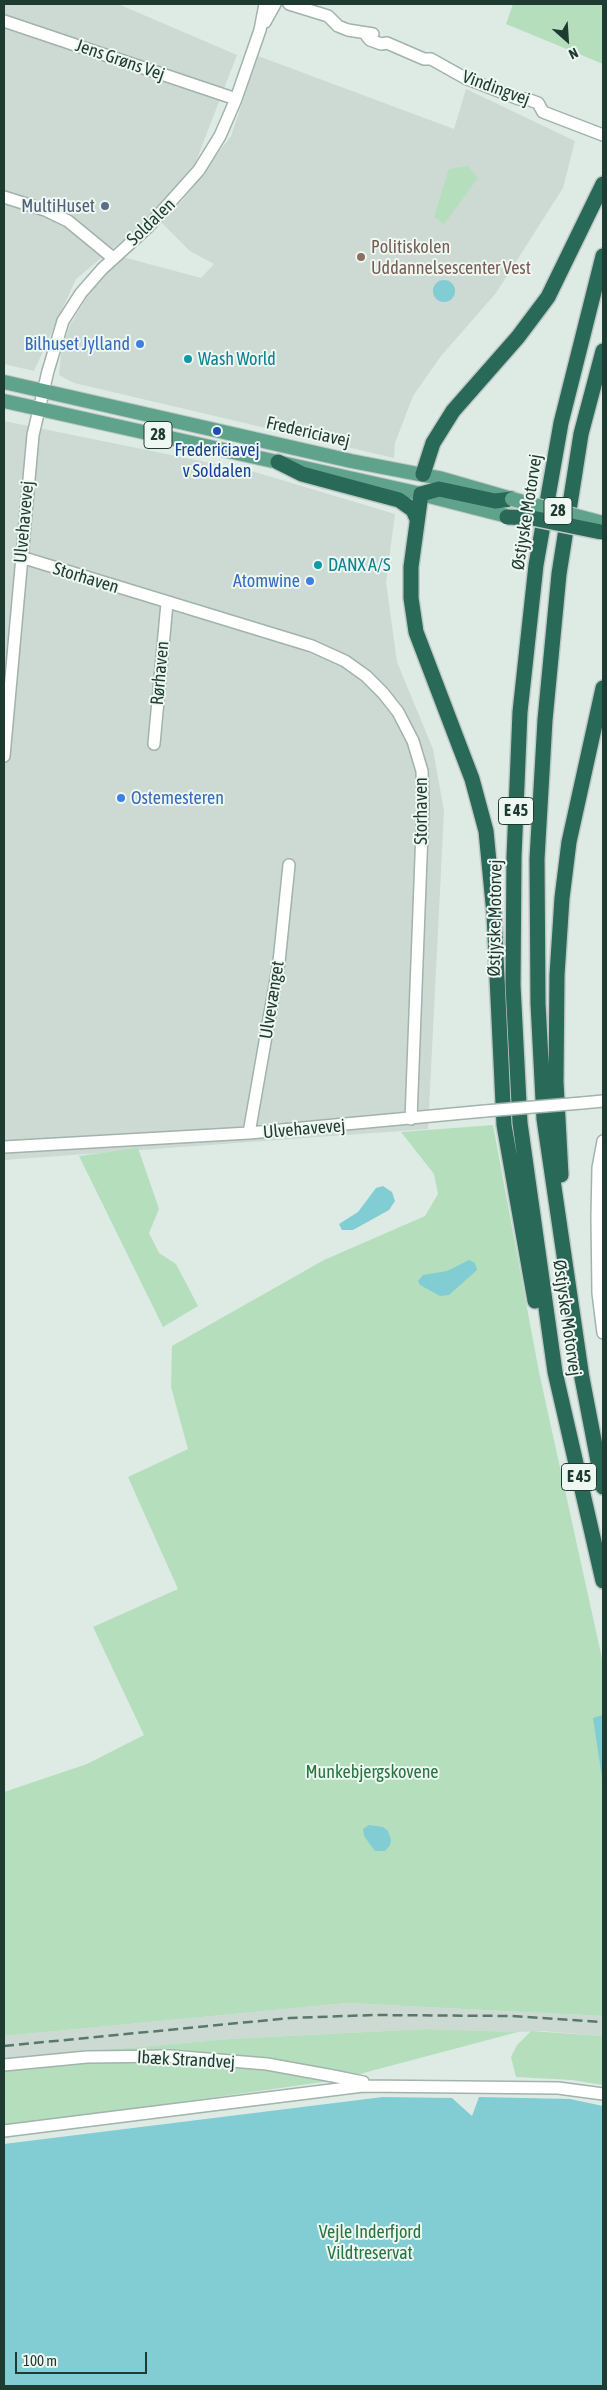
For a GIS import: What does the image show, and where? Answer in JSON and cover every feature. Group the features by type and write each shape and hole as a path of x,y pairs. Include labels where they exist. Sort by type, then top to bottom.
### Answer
{"highway":[{"path":"423,474 433,443 452,411 518,337 548,297 603,184"},
{"name":"Østjyske Motorvej","path":"603,256 561,423 536,565 520,722 514,857 513,985 520,1123 555,1372 603,1581"},
{"name":"Østjyske Motorvej","path":"603,351 582,434 559,574 545,720 537,859 538,1003 544,1119 582,1378 603,1487"},
{"path":"278,462 302,474 400,500 413,510 417,519"},
{"path":"512,499 495,501 439,489 421,494 411,567 411,598 416,632 472,780 486,831 494,914 504,1125 546,1354 555,1372"},
{"path":"508,517 532,518 602,533"},
{"path":"566,1272 565,1217 556,1082 561,918 569,842 603,688"}],"main road":[{"name":"Fredericiavej","path":"4,382 478,487 602,533"},
{"path":"4,394 31,399 43,391"},
{"name":"Fredericiavej","path":"4,401 421,494 508,517"},
{"path":"38,409 50,402 255,446 287,446"},
{"path":"421,494 423,474"}],"street":[{"name":"Soldalen","path":"38,409 63,321 81,293 113,258 148,227 199,170 220,136 236,99 260,30 265,4"},
{"name":"Soldalen","path":"260,30 276,4"},
{"name":"Vindingvej","path":"289,4 310,8 328,16 338,26 366,35 371,33 382,38 387,43 424,59 436,61 465,78 519,99 527,99 538,103 543,112 603,135"},
{"name":"Jens Grøns Vej","path":"4,21 236,99"},
{"path":"4,197 45,210 68,221 113,258"},
{"name":"Ulvehavevej","path":"4,756 33,434 38,409"},
{"name":"Storhaven","path":"21,557 312,646 345,661 366,676 384,693 398,712 413,740 422,771 423,804 411,1119"},
{"name":"Rørhaven","path":"154,744 167,602"},
{"path":"4,613 16,615"},
{"name":"Ulvevænget","path":"249,1133 279,962 289,865"},
{"name":"Ulvehavevej","path":"4,1148 249,1133 603,1100"},
{"path":"603,1140 598,1168 597,1217 598,1293 603,1333"},
{"name":"Ibæk Strandvej","path":"4,2065 87,2057 171,2056 267,2064 363,2082 362,2086"},
{"name":"Ibæk Strandvej","path":"4,2132 362,2086 558,2088 603,2094"}],"shaded area":[{"path":"4,4 118,4 237,55 195,164 148,219 76,279 34,371 4,364"},
{"name":"Politiskolen Uddannelsescenter Vest","path":"258,56 454,129 466,89 575,141 563,188 496,293 441,356 413,396 395,443 394,458 74,383 59,375 61,353 70,325 93,287 123,257 201,278 214,264 190,251 161,222 182,201 231,136"},
{"path":"4,421 255,472 395,514 386,582 397,662 433,749 444,811 428,1129 4,1160"},
{"path":"347,2003 603,2016 603,2036 542,2031 425,2029 229,2039 4,2059 4,2036"}],"green space":[{"path":"513,4 603,4 603,64 506,24"},
{"path":"468,166 478,178 444,224 434,217 449,169"},
{"name":"Munkebjergskovene","path":"493,1125 539,1372 603,1663 603,2016 347,2003 4,2036 4,1792 87,1764 144,1735 93,1627 178,1589 128,1477 188,1449 171,1387 172,1346 324,1260 425,1216 438,1194 434,1174 401,1132"},
{"path":"138,1148 159,1209 149,1233 159,1253 176,1264 198,1306 163,1327 79,1156"},
{"path":"425,2029 518,2032 337,2080 4,2127 4,2059 229,2039"},
{"path":"531,2031 603,2036 603,2085 572,2080 516,2077 511,2057 517,2045"}],"water":[{"path":"444,280 452,283 455,291 452,299 444,302 436,299 433,291 436,283"},
{"path":"383,1186 392,1192 395,1201 389,1210 353,1230 342,1230 339,1224 358,1212 376,1188"},
{"path":"469,1260 475,1263 477,1270 449,1295 440,1296 420,1285 418,1281 423,1275 447,1271"},
{"path":"603,1715 603,1784 593,1718"},
{"path":"369,1825 383,1827 388,1831 391,1840 390,1845 385,1851 375,1851 364,1836 363,1829"},
{"name":"Vejle Inderfjord Vildtreservat","path":"383,2097 452,2098 472,2116 479,2097 570,2099 603,2106 603,2386 4,2386 4,2144"}],"railway":[{"path":"4,2046 290,2018 374,2015 511,2016 603,2022"}],"place":[{"name":"MultiHuset","path":"105,206"},
{"name":"Politiskolen Uddannelsescenter Vest","path":"361,257"},
{"name":"Bilhuset Jylland","path":"140,344"},
{"name":"Wash World","path":"188,359"},
{"name":"Fredericiavej v Soldalen","path":"217,431"},
{"name":"DANX A/S","path":"318,565"},
{"name":"Atomwine","path":"310,581"},
{"name":"Ostemesteren","path":"121,798"}]}
